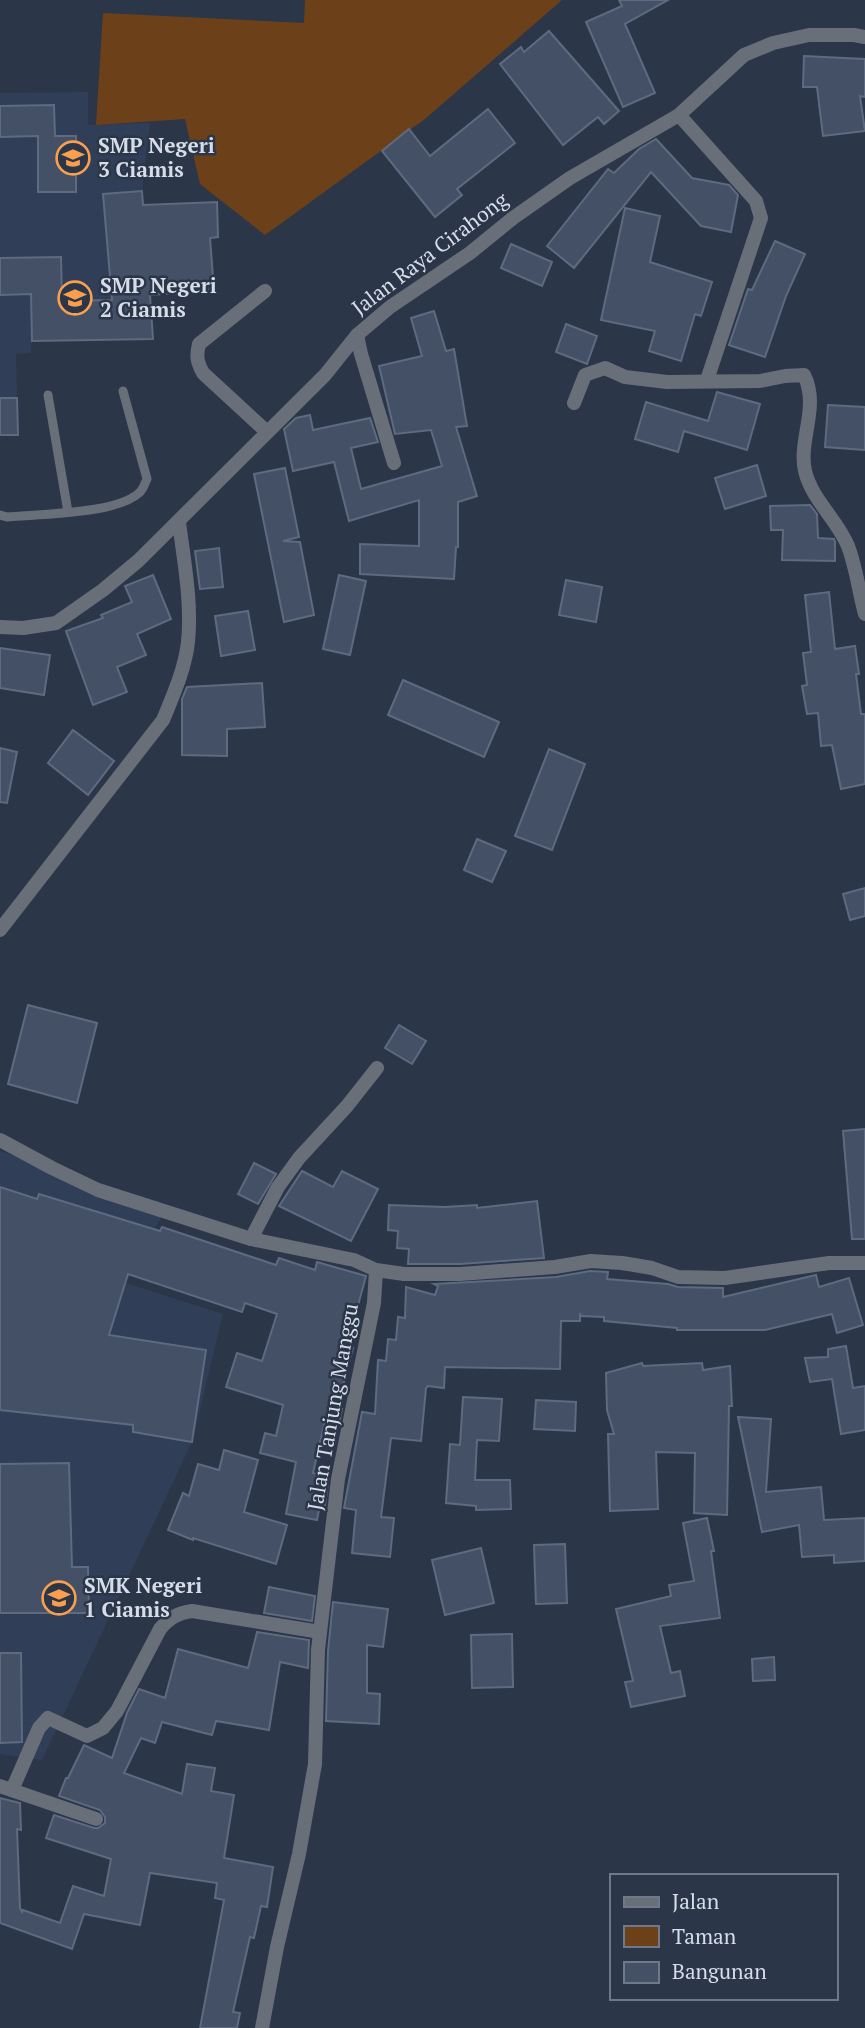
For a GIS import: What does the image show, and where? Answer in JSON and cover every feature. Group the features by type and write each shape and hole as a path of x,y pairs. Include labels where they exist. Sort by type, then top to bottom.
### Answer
{"street":[{"name":"Jalan Raya Cirahong","path":"0,627 23,628 55,623 103,590 138,562 179,522 325,375 357,335 390,307 470,253 513,218 570,178 679,115 744,55 773,43 809,35 865,37"},
{"path":"679,115 756,201 761,218 707,380"},
{"path":"265,291 199,344 196,354 203,373 267,432"},
{"path":"357,335 394,463"},
{"path":"574,403 585,375 605,368 625,377 667,382 761,381 804,375 809,384 809,431 802,450 805,471 814,494 848,544 865,614"},
{"path":"0,930 163,720 188,644 189,595 179,522"},
{"path":"251,1239 278,1187 299,1158 347,1106 377,1068"},
{"path":"0,1140 98,1190 251,1239 354,1260 376,1270 404,1274 460,1274 555,1267 591,1261 632,1264 678,1277 725,1278 829,1264 865,1263"},
{"name":"Jalan Tanjung Manggu","path":"262,2028 315,1764 320,1632 338,1479 376,1291 376,1270"},
{"path":"96,1819 6,1788 45,1720 54,1720 87,1736 103,1728 117,1711 160,1629 167,1620 180,1612 204,1613 320,1632"}],"lane":[{"path":"0,515 7,517 68,512 117,505 140,492 147,479 123,391"},
{"path":"48,394 68,512"}],"shaded area":[{"name":"SMP Negeri 2 Ciamis","path":"88,92 88,125 150,123 142,191 153,339 32,341 31,353 16,354 18,435 0,435 0,93"},
{"name":"SMK Negeri 1 Ciamis","path":"0,1151 166,1208 126,1283 223,1314 192,1442 42,1760 0,1754"}],"green space":[{"path":"305,0 562,0 425,119 265,235 200,184 185,119 96,125 103,13 304,23"}],"building":[{"path":"619,0 668,0 625,24 655,93 623,107 586,22 622,6"},
{"path":"549,31 619,111 604,124 598,117 563,145 500,64 521,47 524,52"},
{"path":"804,56 865,59 865,97 860,96 865,131 823,136 817,87 803,87"},
{"path":"54,105 55,136 76,136 76,192 38,192 38,136 0,137 0,106"},
{"path":"488,109 515,143 457,189 462,195 435,217 382,151 409,129 430,156"},
{"path":"656,139 692,178 729,185 738,195 731,232 701,226 651,172 574,268 547,246 608,169 614,173 639,149"},
{"path":"142,191 143,205 217,202 218,237 210,238 214,290 150,295 153,339 32,341 31,294 0,295 0,258 61,257 62,301 112,300 103,194"},
{"path":"625,208 660,216 650,262 712,282 701,316 695,314 681,361 649,351 655,331 601,320"},
{"path":"775,241 805,254 786,296 765,357 729,345 748,289 752,290"},
{"path":"511,244 552,262 542,286 501,268"},
{"path":"434,311 446,351 454,349 467,426 456,427 477,496 458,502 458,547 454,579 360,574 360,544 419,546 419,500 349,521 334,462 293,471 284,429 296,418 310,415 313,430 370,418 378,442 351,448 361,489 442,466 431,430 395,434 379,366 422,356 411,318"},
{"path":"566,324 597,336 587,364 556,352"},
{"path":"717,392 760,404 747,450 684,431 678,452 635,439 646,402 708,421"},
{"path":"0,398 17,398 18,435 0,435"},
{"path":"828,405 865,407 865,450 825,447"},
{"path":"757,465 766,496 725,509 715,478"},
{"path":"285,468 299,537 283,541 300,542 314,615 284,622 254,474"},
{"path":"810,505 817,514 818,538 834,539 835,561 782,560 783,530 771,530 770,506"},
{"path":"219,548 223,587 200,589 195,551"},
{"path":"153,575 171,619 137,634 146,655 117,667 127,692 93,705 66,631 103,618 101,615 132,602 125,586"},
{"path":"339,575 366,581 350,655 323,649"},
{"path":"566,580 602,587 596,622 559,615"},
{"path":"829,592 835,649 855,646 861,714 865,714 865,784 841,789 832,745 821,746 818,713 807,714 802,686 807,685 803,653 811,652 805,595"},
{"path":"248,611 255,650 221,656 215,616"},
{"path":"0,648 50,655 44,695 0,688"},
{"path":"403,680 499,722 484,757 388,715"},
{"path":"262,683 265,727 227,729 227,756 182,755 182,699 187,687"},
{"path":"73,730 114,761 88,795 48,763"},
{"path":"0,748 17,752 7,803 0,802"},
{"path":"549,749 585,764 552,850 515,836"},
{"path":"477,839 506,851 492,882 464,870"},
{"path":"865,888 865,916 850,920 843,894"},
{"path":"28,1005 97,1023 77,1103 8,1084"},
{"path":"399,1025 426,1041 412,1064 385,1048"},
{"path":"865,1129 865,1239 852,1239 843,1131"},
{"path":"254,1163 276,1174 258,1204 238,1194"},
{"path":"302,1171 333,1187 342,1171 378,1189 351,1241 279,1206"},
{"path":"0,1187 37,1199 39,1194 160,1231 162,1227 276,1265 279,1258 315,1270 317,1262 366,1276 347,1346 353,1348 337,1409 342,1409 339,1425 325,1421 313,1473 329,1476 325,1505 320,1505 317,1520 286,1514 296,1462 260,1453 265,1433 276,1436 283,1405 226,1387 237,1353 262,1361 277,1314 245,1303 242,1312 128,1274 109,1335 206,1350 192,1442 133,1432 133,1425 0,1410"},
{"path":"537,1201 544,1258 460,1264 408,1264 409,1249 397,1248 398,1231 388,1230 389,1205 477,1205 477,1208"},
{"path":"590,1271 608,1272 607,1279 678,1287 723,1288 723,1297 816,1275 819,1287 849,1278 863,1325 837,1333 832,1314 765,1330 677,1330 604,1321 604,1317 581,1316 580,1313 580,1321 561,1321 560,1369 445,1367 444,1388 426,1388 421,1441 391,1438 381,1517 394,1518 390,1557 352,1553 356,1510 344,1508 362,1412 375,1414 378,1360 386,1361 388,1339 396,1340 398,1317 405,1318 406,1287 435,1295 438,1286 434,1284 556,1277"},
{"path":"846,1346 853,1388 865,1386 865,1430 841,1434 832,1379 810,1382 805,1358 828,1357 828,1349"},
{"path":"642,1363 643,1366 702,1363 703,1370 730,1366 732,1406 729,1406 727,1515 694,1513 695,1453 656,1452 658,1509 610,1511 608,1434 614,1434 607,1410 606,1373"},
{"path":"463,1397 502,1399 499,1441 477,1440 475,1480 510,1480 511,1509 476,1510 476,1506 446,1503 450,1444 460,1445"},
{"path":"536,1400 576,1402 575,1431 534,1429"},
{"path":"738,1417 771,1419 766,1492 821,1487 824,1520 865,1518 865,1561 834,1563 834,1555 802,1557 799,1525 762,1532"},
{"path":"224,1450 258,1460 244,1512 287,1525 276,1564 168,1530 183,1493 189,1496 198,1464 219,1470"},
{"path":"69,1463 72,1567 88,1567 89,1613 0,1613 0,1464"},
{"path":"707,1518 714,1551 711,1551 720,1618 660,1626 671,1673 680,1671 685,1696 631,1707 625,1682 633,1681 616,1609 671,1596 669,1585 694,1581 683,1523"},
{"path":"565,1544 567,1603 536,1604 534,1545"},
{"path":"481,1548 494,1603 445,1615 432,1560"},
{"path":"269,1587 315,1596 312,1621 264,1613"},
{"path":"333,1602 388,1609 383,1647 367,1645 367,1693 380,1694 379,1724 326,1721 328,1651"},
{"path":"257,1632 309,1640 308,1668 280,1662 269,1730 216,1721 212,1735 162,1722 155,1743 141,1738 124,1773 182,1794 187,1764 215,1768 211,1791 234,1795 224,1858 273,1867 267,1907 261,1906 254,1938 250,1937 233,2012 240,2013 237,2028 200,2028 224,1900 215,1898 217,1883 150,1873 140,1925 84,1914 72,1949 0,1923 0,1798 20,1803 21,1830 17,1829 22,1912 23,1910 60,1923 73,1886 104,1896 111,1859 46,1838 54,1815 94,1828 105,1823 105,1817 100,1810 59,1796 84,1745 112,1758 127,1713 139,1689 165,1698 178,1649 248,1668"},
{"path":"512,1634 513,1687 472,1688 471,1635"},
{"path":"0,1653 21,1653 22,1742 0,1743"},
{"path":"774,1657 775,1680 753,1681 752,1659"}],"place":[{"name":"SMP Negeri 3 Ciamis","path":"73,158"},
{"name":"SMP Negeri 2 Ciamis","path":"75,298"},
{"name":"SMK Negeri 1 Ciamis","path":"59,1598"}]}
